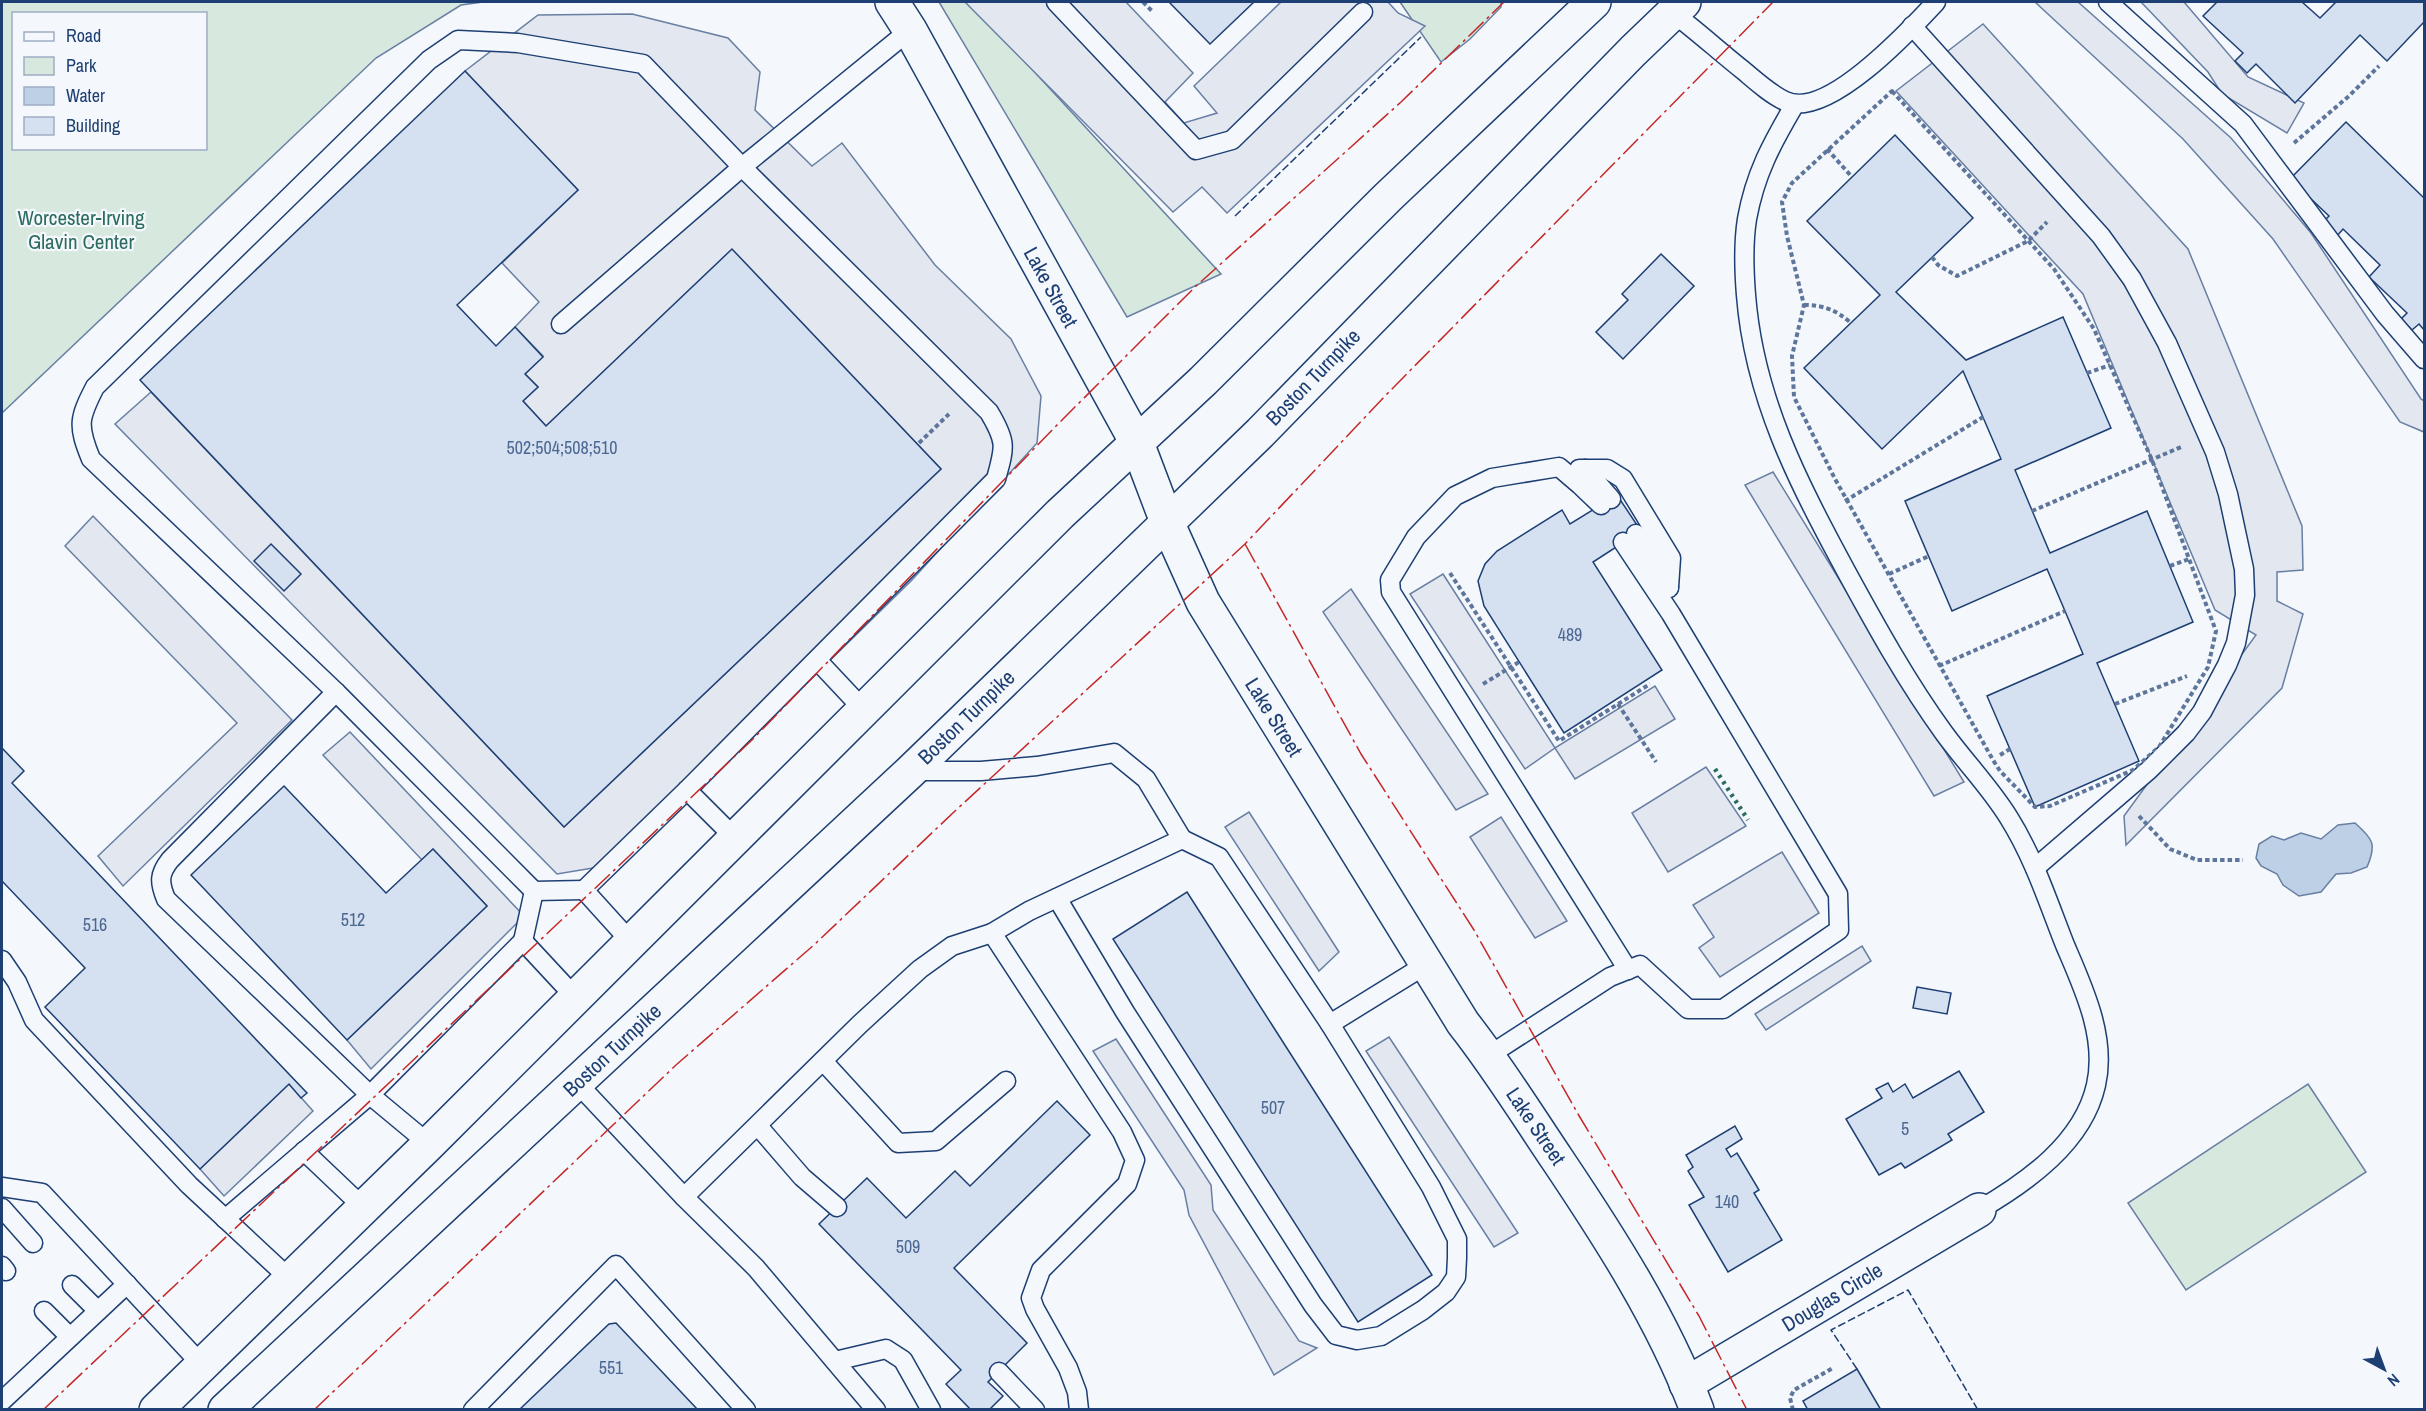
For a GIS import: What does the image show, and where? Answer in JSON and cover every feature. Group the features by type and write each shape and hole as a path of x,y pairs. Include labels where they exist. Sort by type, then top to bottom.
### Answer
{"main road":[{"name":"Lake Street","path":"892,2 910,30 1137,443 1167,522 1203,602 1463,1023 1488,1056 1609,1238 1665,1337 1694,1402"},
{"path":"156,1410 429,1144 1060,514 1203,381 1581,6"},
{"name":"Boston Turnpike","path":"225,1410 911,771 1260,433 1678,7"},
{"name":"Douglas Circle","path":"1694,1402 1979,1210"}],"lane":[{"path":"1056,2 1196,150 1232,140 1363,12"},
{"path":"1678,7 1756,82 1786,101 1807,104 1846,85 1912,27 1936,2"},
{"path":"2108,2 2244,124 2385,314 2424,359"},
{"path":"1912,27 2101,236 2118,258 2144,300 2167,343 2209,435 2228,494 2244,569 2245,595 2236,643 2216,689 2186,733 2150,770 2035,868"},
{"path":"561,324 742,167 910,30"},
{"path":"458,40 518,43 643,64 742,167 989,412 1002,434 1003,456 996,480 642,835 584,890 534,891 336,692 91,459 82,437 82,412 95,387 429,60 458,40"},
{"path":"1795,104 1772,142 1760,168 1752,195 1746,232 1745,283 1752,347 1769,413 1818,517 1856,589 1909,679 1945,734 1997,799 2035,868 2082,985 2092,1019 2098,1063 2096,1084 2081,1120 2057,1153 2026,1180 1979,1210"},
{"path":"1559,467 1606,502 1585,469"},
{"path":"1628,970 1391,592 1390,580 1416,537 1455,496 1491,478 1559,467 1607,469 1623,480 1671,558 1669,586 1671,614"},
{"path":"1488,1056 1610,977 1640,965 1688,1009 1723,1008 1839,930 1838,894 1671,614 1630,538 1669,586"},
{"path":"817,660 863,709"},
{"path":"336,692 170,860 161,871 160,884 166,898 370,1095 429,1144"},
{"path":"911,771 993,770 1037,766 1114,753 1146,779 1182,839 1219,857 1330,1024 1431,1187 1457,1239 1456,1276 1446,1292 1423,1310 1381,1336 1357,1340 1336,1335 1313,1305 1125,1012 1057,898"},
{"path":"687,790 736,839"},
{"path":"684,1197 920,969 952,946 992,933 1057,898 1182,839"},
{"path":"584,890 631,942"},
{"path":"225,1219 370,1095 523,941 534,891"},
{"path":"992,933 1122,1132 1135,1160 1127,1184 1041,1270 1031,1298 1068,1368 1077,1392 1079,1410"},
{"path":"523,941 575,997"},
{"path":"2,960 17,982 34,1020 189,1185 291,1280"},
{"path":"1330,1024 1427,964"},
{"path":"823,1061 898,1143 936,1141 1006,1081"},
{"path":"577,1083 684,1197 756,1268 876,1410"},
{"path":"758,1126 802,1177 837,1207"},
{"path":"304,1151 364,1208"},
{"path":"2,1188 42,1193 202,1365"},
{"path":"2,1208 33,1243"},
{"path":"472,1410 616,1265 746,1410"},
{"path":"72,1284 98,1311"},
{"path":"2,1401 127,1284"},
{"path":"44,1311 70,1337"},
{"path":"835,1361 886,1350 903,1360 931,1410"},
{"path":"999,1372 1035,1410"}],"path":[{"path":"1143,2 1152,11"},
{"path":"2265,154 2295,142 2379,66"},
{"path":"1892,91 2028,241 2054,269 2094,329 2152,460 2216,631 2208,667 2159,747 2133,770 2050,806 2035,807 2000,771 1847,500 1794,397 1792,356 1804,305 1787,236 1782,202 1792,183 1892,91"},
{"path":"1827,149 1852,177"},
{"path":"1932,257 1938,265 1957,276 2028,241"},
{"path":"1804,305 1819,305 1838,312 1851,323"},
{"path":"2087,373 2110,365"},
{"path":"919,443 970,394"},
{"path":"1818,517 1983,417"},
{"path":"2032,511 2152,460"},
{"path":"1856,589 1929,556"},
{"path":"2170,566 2189,559"},
{"path":"1450,573 1559,741 1650,684"},
{"path":"1909,679 2065,611"},
{"path":"1511,667 1519,662"},
{"path":"2115,704 2208,667"},
{"path":"1618,704 1656,762"},
{"path":"2120,796 2170,849 2197,860 2243,860"},
{"path":"1792,1410 1790,1398 1794,1390 1833,1368"}],"green space":[{"name":"Worcester-Irving Glavin Center","path":"2,2 483,2 461,5 376,58 2,413"},
{"path":"939,2 970,2 1221,274 1127,317"},
{"path":"1400,2 1501,2 1501,7 1470,39 1441,62"},
{"path":"2308,1084 2366,1172 2186,1290 2128,1203"}],"shaded area":[{"path":"965,2 1126,2 1193,73 1165,102 1184,123 1217,113 1194,86 1281,2 1388,2 1398,13 1425,26 1227,213 1202,187 1173,212"},
{"path":"2035,2 2078,2 2231,138 2311,233 2424,401 2424,432 2400,422 2273,239 2183,139"},
{"path":"2141,2 2184,2 2248,77 2304,103 2287,133 2222,94 2208,72"},
{"path":"632,14 728,38 760,72 755,110 812,166 842,143 935,265 1011,339 1041,396 1037,443 911,581 623,863 557,874 115,424 151,392 564,827 941,469 732,250 546,426 523,401 538,387 525,374 543,356 515,327 539,302 502,263 578,190 465,71 538,15"},
{"path":"1983,24 2188,249 2302,526 2303,570 2277,572 2277,601 2303,614 2282,688 2126,845 2124,816 2256,635 2215,610 2083,294 1896,91"},
{"path":"1773,472 1964,782 1934,796 1745,485"},
{"path":"93,516 292,720 123,886 98,856 237,723 65,546"},
{"path":"1443,574 1555,748 1525,769 1410,594"},
{"path":"1351,589 1488,794 1456,810 1323,612"},
{"path":"1655,686 1675,719 1575,779 1555,748"},
{"path":"350,732 524,916 371,1069 347,1040 487,906 433,849 422,860 323,755"},
{"path":"1706,767 1746,826 1668,872 1632,813"},
{"path":"1249,812 1339,952 1319,971 1225,827"},
{"path":"1501,817 1567,921 1535,938 1470,837"},
{"path":"1782,852 1819,913 1720,977 1699,948 1714,937 1693,905"},
{"path":"1862,946 1871,961 1766,1030 1755,1014"},
{"path":"1389,1037 1518,1233 1494,1247 1366,1051"},
{"path":"1116,1039 1211,1185 1213,1210 1299,1341 1317,1348 1274,1375 1189,1215 1184,1190 1093,1051"},
{"path":"289,1084 313,1111 224,1196 200,1169"}],"water":[{"path":"2355,823 2372,842 2372,853 2367,867 2351,873 2336,874 2321,892 2299,896 2283,885 2277,874 2261,866 2256,858 2259,844 2272,836 2284,840 2301,833 2321,839 2338,825"}],"building":[{"path":"1169,2 1254,2 1210,44"},
{"path":"2214,2 2302,2 2320,18 2336,2 2424,2 2424,22 2387,61 2360,35 2295,103 2256,64 2247,73 2235,61 2243,53 2203,16 2216,3"},
{"path":"465,71 578,190 457,305 496,346 515,327 543,357 525,374 538,387 523,401 546,426 732,249 941,469 564,827 140,380"},
{"path":"2346,122 2424,198 2424,330 2419,324 2412,330 2401,319 2407,313 2369,277 2380,265 2343,229 2337,236 2323,222 2329,216 2290,179"},
{"path":"1895,135 1973,218 1896,292 1966,360 2063,317 2111,428 2015,470 2050,553 2147,511 2193,622 2097,663 2139,761 2035,807 1987,696 2083,654 2065,611 2047,569 1952,611 1905,501 2001,459 1963,371 1882,449 1804,368 1880,295 1807,221"},
{"path":"1661,254 1694,286 1623,359 1596,332 1628,300 1622,294"},
{"path":"1617,495 1641,531 1593,562 1662,670 1564,733 1484,606 1478,581 1485,564 1497,551 1562,510 1570,524"},
{"path":"271,544 301,574 284,591 254,561"},
{"path":"2,748 24,771 12,783 307,1093 301,1098 289,1084 200,1169 45,1007 85,968 2,881"},
{"path":"284,786 386,893 433,849 487,906 347,1040 191,875"},
{"path":"1187,892 1432,1275 1358,1322 1113,939"},
{"path":"1917,987 1951,993 1947,1014 1913,1008"},
{"path":"1959,1071 1984,1112 1948,1134 1952,1140 1905,1168 1901,1163 1879,1175 1846,1119 1882,1098 1876,1089 1888,1083 1893,1092 1905,1084 1913,1098"},
{"path":"1057,1101 1090,1135 954,1268 1027,1343 988,1382 1003,1396 989,1410 971,1410 946,1384 961,1370 819,1224 867,1178 906,1218 955,1171 970,1186"},
{"path":"1735,1126 1742,1139 1726,1149 1731,1157 1737,1153 1759,1190 1754,1193 1782,1240 1728,1272 1689,1205 1704,1197 1688,1171 1693,1167 1686,1155"},
{"path":"616,1323 698,1410 519,1410 609,1324"},
{"path":"1857,1369 1881,1410 1808,1410 1803,1401"}],"hedge":[{"path":"1715,769 1748,820"}],"fence":[{"path":"1235,216 1421,37"},
{"path":"1857,1369 1831,1330 1908,1290 1978,1410"}],"power":[{"path":"43,1410 753,739 1058,424 1195,287 1401,102 1504,2"},
{"path":"314,1410 676,1065 815,944 955,811 1245,544 1386,395 1773,2"},
{"path":"1245,544 1361,754 1474,930 1578,1114 1699,1316 1747,1410"}]}
